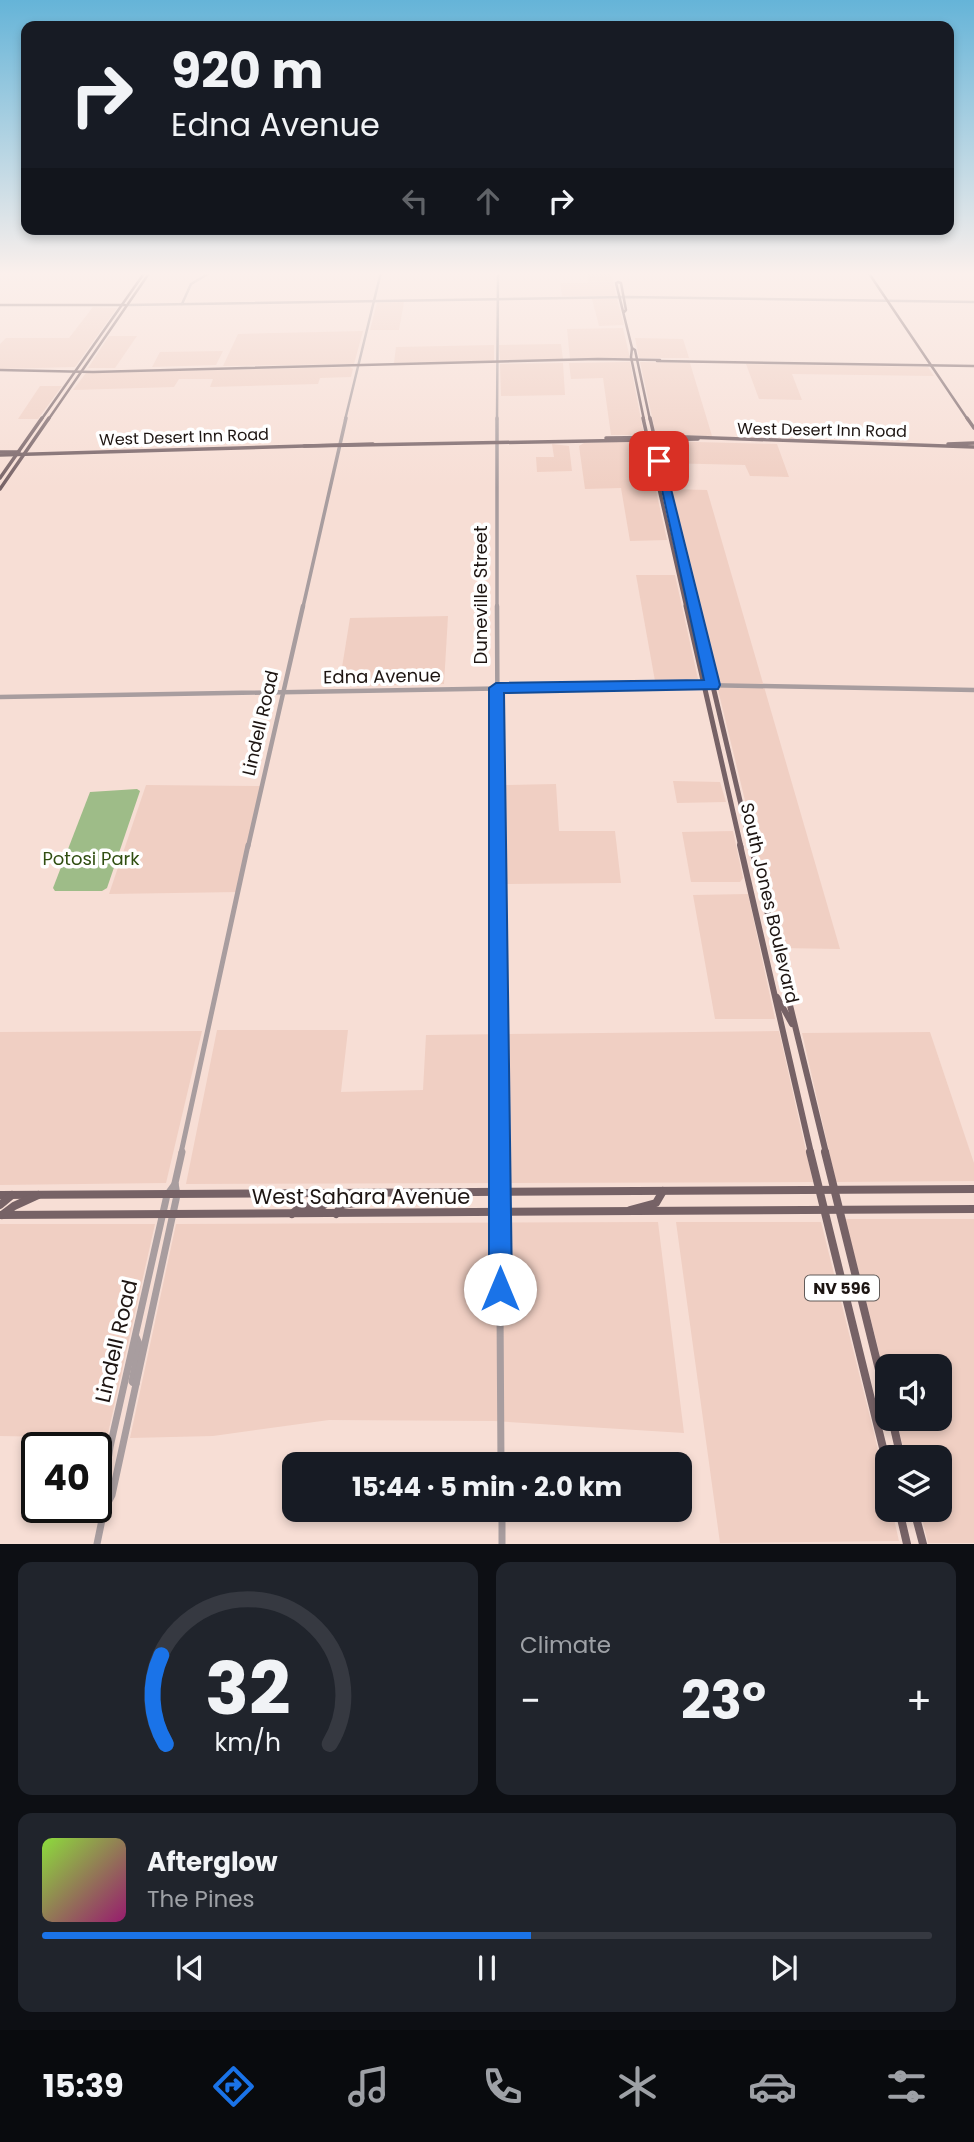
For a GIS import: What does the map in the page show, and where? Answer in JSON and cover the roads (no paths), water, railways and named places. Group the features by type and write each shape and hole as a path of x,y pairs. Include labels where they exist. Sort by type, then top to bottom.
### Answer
{"main road":[{"path":"0,489 95,344"},
{"path":"97,349 99,344"},
{"path":"0,481 17,454 100,344"},
{"name":"South Jones Boulevard","path":"631,344 631,359 654,438 819,1190 875,1414"},
{"path":"917,344 974,428"},
{"name":"South Jones Boulevard","path":"632,348 637,360 648,438 875,1355"},
{"path":"0,370 79,371 631,359 974,365"},
{"name":"West Desert Inn Road","path":"0,453 648,438 974,445"},
{"path":"775,995 785,1009 788,1021 794,1026"},
{"name":"West Sahara Avenue","path":"0,1195 974,1189"},
{"path":"625,1213 645,1204 656,1203 663,1191"},
{"path":"292,1214 300,1207 324,1205 334,1194"},
{"path":"335,1214 342,1205 362,1202 370,1194"},
{"path":"0,1205 12,1195"},
{"path":"1,1216 11,1207 38,1195"},
{"name":"West Sahara Avenue","path":"1,1216 974,1209"},
{"path":"902,1522 907,1544"},
{"path":"917,1522 923,1544"}],"street":[{"name":"Lindell Road","path":"112,1494 173,1215 177,1195 175,1184 363,344"},
{"name":"Duneville Street","path":"497,344 496,688 501,1452"},
{"name":"Edna Avenue","path":"0,697 708,685 974,690"},
{"name":"Lindell Road","path":"112,1438 162,1215 167,1195 175,1184"},
{"path":"136,1336 139,1344 132,1382 136,1384"},
{"path":"502,1522 502,1544"},
{"name":"Lindell Road","path":"97,1544 101,1523"}],"park label":[{"name":"Potosi Park","path":"91,858"}]}
